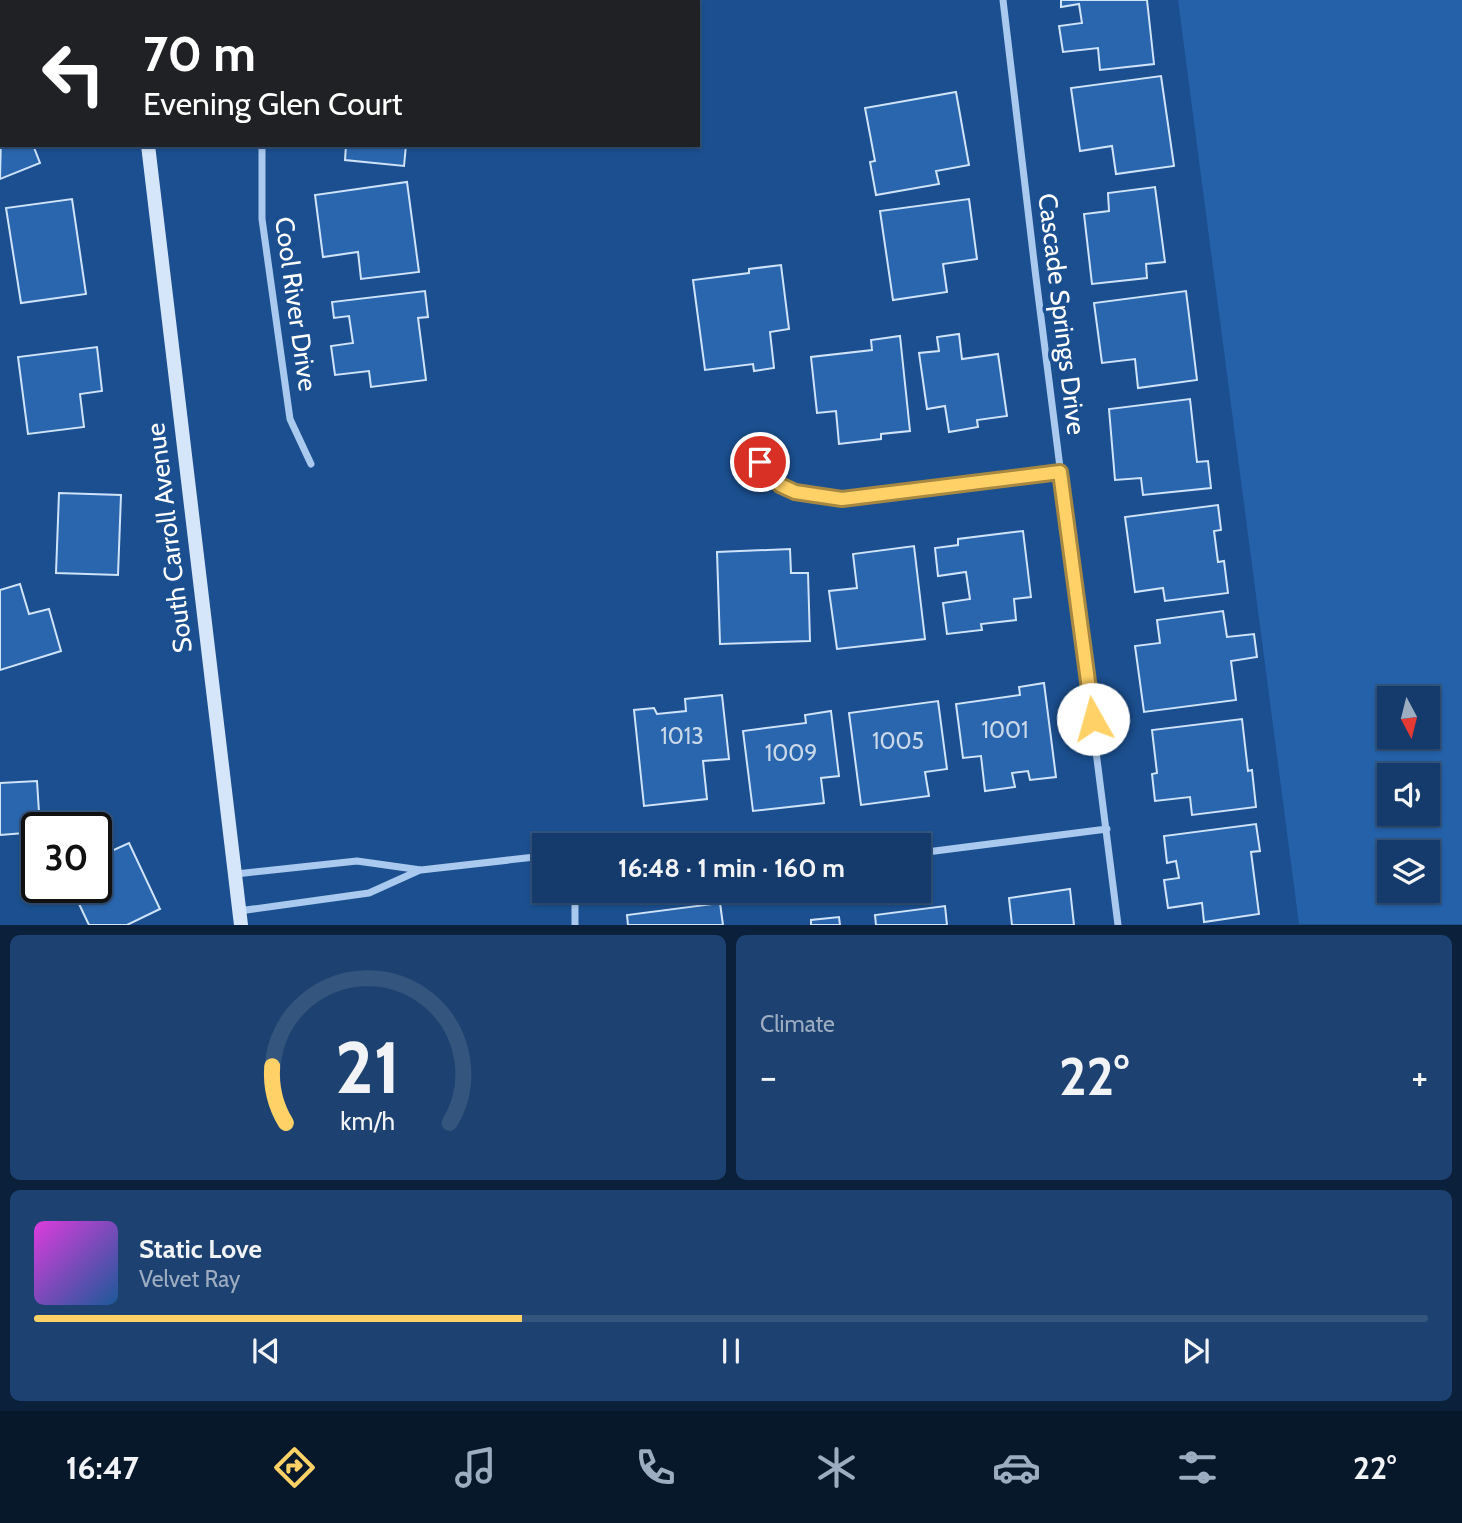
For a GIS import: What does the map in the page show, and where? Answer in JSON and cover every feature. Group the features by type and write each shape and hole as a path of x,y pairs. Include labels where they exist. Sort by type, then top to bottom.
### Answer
{"main road":[{"name":"South Carroll Avenue","path":"148,147 240,918"}],"street":[{"name":"Cascade Springs Drive","path":"1003,0 1118,925"},
{"name":"Cool River Drive","path":"262,147 262,219 290,419 311,464"},
{"path":"760,462 780,485 795,492 842,499 1060,472"},
{"path":"931,851 1107,829"},
{"path":"235,874 357,861 421,870 532,857"},
{"path":"240,918 369,893 421,870"},
{"path":"575,903 575,925"}],"shaded area":[{"path":"1178,0 1462,0 1462,924 1299,924"}],"building":[{"path":"1061,0 1147,0 1154,64 1100,70 1098,48 1063,52 1059,26 1082,23 1079,4 1061,7"},
{"path":"1161,76 1174,166 1116,174 1112,146 1080,151 1071,88"},
{"path":"956,92 969,165 936,171 939,184 876,195 870,162 875,161 865,108"},
{"path":"1,147 34,147 40,163 0,179"},
{"path":"346,147 406,147 404,166 345,160"},
{"path":"407,182 419,272 361,279 358,252 323,257 315,195"},
{"path":"1155,187 1165,262 1146,264 1147,278 1092,284 1084,214 1109,211 1108,193"},
{"path":"72,199 86,294 21,303 6,208"},
{"path":"969,199 977,259 943,264 947,292 893,300 880,211"},
{"path":"781,265 789,329 770,332 774,368 754,371 753,364 705,370 693,280 749,273 749,269"},
{"path":"425,291 428,317 418,318 426,380 371,387 369,371 335,375 331,346 353,343 349,316 334,318 332,302"},
{"path":"1186,291 1197,380 1138,388 1135,359 1102,363 1094,303"},
{"path":"959,334 962,359 998,354 1007,416 977,420 978,427 949,432 945,406 927,409 919,353 939,351 937,337"},
{"path":"900,336 910,431 881,434 881,439 839,444 836,411 817,413 811,357 872,350 871,340"},
{"path":"97,347 102,391 80,394 84,427 28,434 18,357"},
{"path":"1190,399 1197,462 1208,461 1211,488 1143,495 1141,478 1115,480 1109,409"},
{"path":"59,493 121,495 118,575 56,573"},
{"path":"1218,505 1221,530 1214,531 1218,562 1224,561 1228,593 1165,601 1163,588 1135,592 1125,517"},
{"path":"1023,531 1031,597 1014,599 1016,620 981,624 982,630 947,634 943,603 970,599 966,572 938,576 935,548 958,545 958,539"},
{"path":"914,546 925,639 837,649 829,591 857,588 853,554"},
{"path":"790,549 791,573 808,573 810,641 720,644 717,552"},
{"path":"20,584 29,614 49,609 61,651 0,670 0,590"},
{"path":"1223,611 1227,637 1254,634 1257,657 1231,661 1236,700 1144,712 1135,646 1160,643 1157,620"},
{"path":"1044,683 1056,777 1030,780 1028,771 1012,773 1015,787 985,791 981,756 963,758 956,704 1020,695 1019,687"},
{"path":"722,695 729,759 703,761 707,799 644,806 634,710 654,708 657,714 686,711 685,699"},
{"path":"938,701 947,769 925,772 929,796 861,805 849,713"},
{"path":"831,711 839,776 821,778 824,803 753,811 743,731 806,723 805,715"},
{"path":"1242,719 1248,771 1252,770 1256,807 1192,815 1190,797 1155,801 1152,774 1157,773 1152,730"},
{"path":"37,781 39,812 21,812 21,833 0,835 0,783"},
{"path":"1256,824 1260,851 1251,852 1259,914 1204,922 1202,903 1168,908 1164,880 1179,878 1176,861 1167,863 1164,836"},
{"path":"129,843 160,909 127,925 89,925 79,903 112,903 112,851"},
{"path":"1070,889 1074,925 1012,925 1009,898"},
{"path":"720,903 723,925 628,925 627,915"},
{"path":"945,906 947,925 876,925 875,915"},
{"path":"839,917 840,925 811,925 811,920"}],"route":[{"path":"760,462 780,485 795,492 842,499 1060,472 1093,719"}]}
